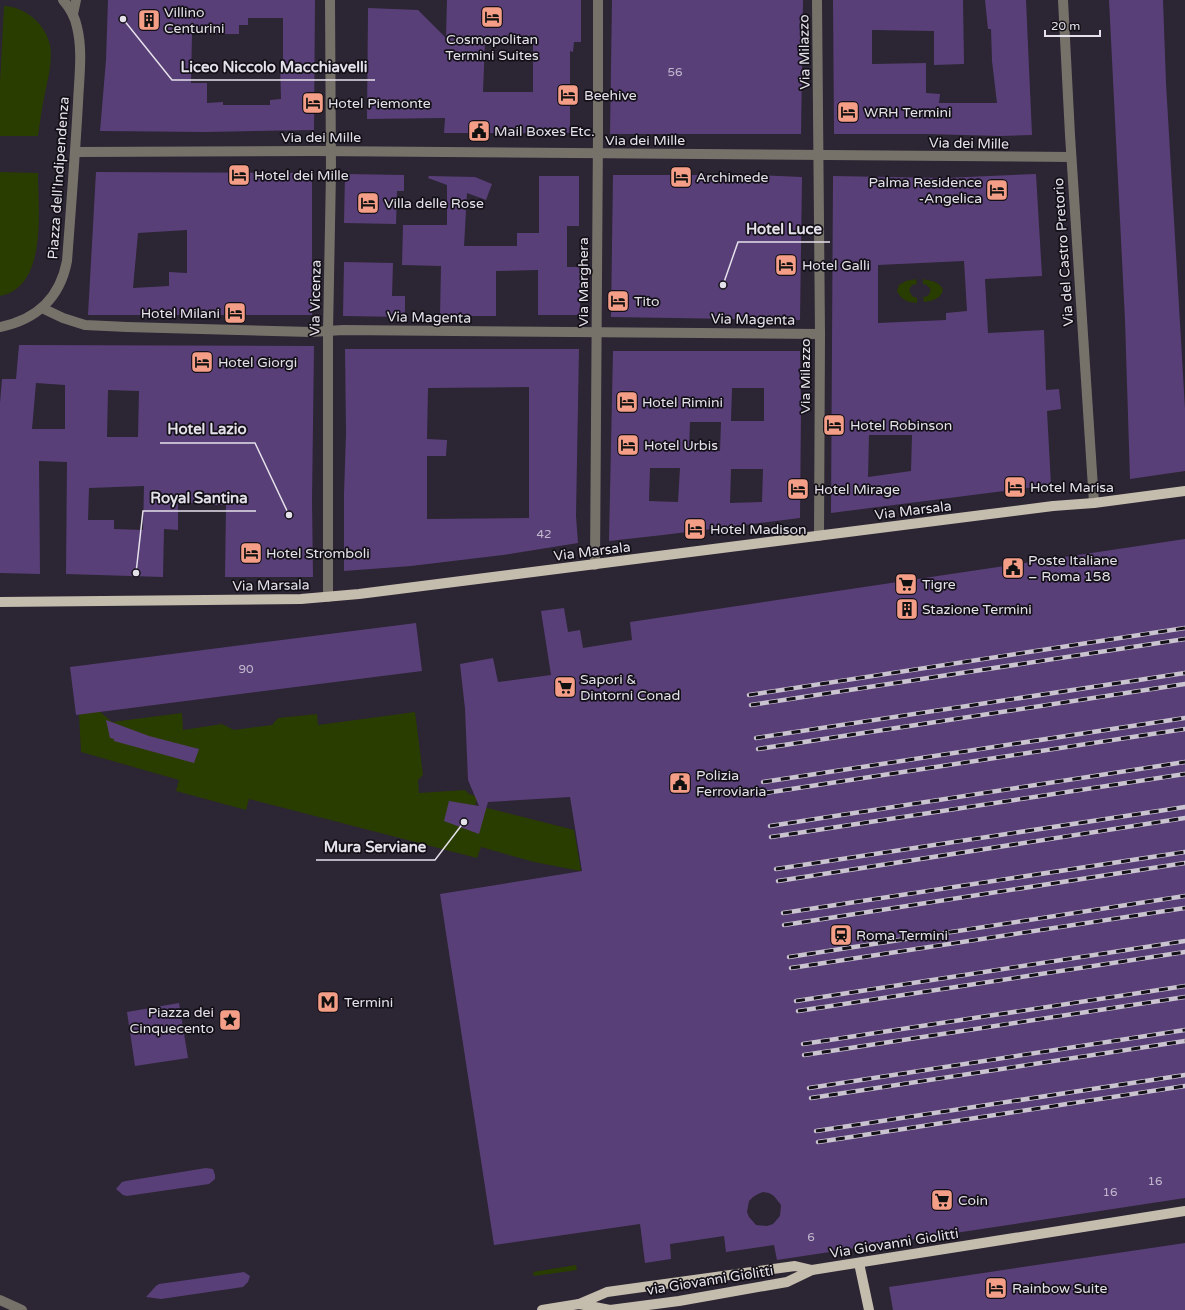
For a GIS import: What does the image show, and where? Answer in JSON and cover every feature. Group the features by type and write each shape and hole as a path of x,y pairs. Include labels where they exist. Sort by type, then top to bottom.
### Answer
{"main road":[{"name":"Via Marsala","path":"0,602 238,600 328,597 595,565 1053,506 1094,503 1185,491"},
{"name":"Via Giovanni Giolitti","path":"579,1304 607,1292 795,1266 812,1270 1185,1211"},
{"path":"859,1263 869,1310"},
{"name":"via Giovanni Giolitti","path":"610,1310 679,1301 780,1283 794,1280 812,1270"},
{"path":"542,1310 579,1304 610,1310"}],"street":[{"name":"Piazza dell'Indipendenza","path":"0,328 18,323 42,308 59,286 66,265 76,152 80,52 77,27 73,14 63,0"},
{"path":"73,14 76,0"},
{"name":"Via Vicenza","path":"328,597 328,332 331,151 330,0"},
{"name":"Via Marghera","path":"595,565 598,0"},
{"name":"Via Milazzo","path":"817,0 820,334 818,536"},
{"name":"Via del Castro Pretorio","path":"1063,0 1071,157 1094,503"},
{"name":"Via dei Mille","path":"76,152 331,151 1071,157"},
{"name":"Via Magenta","path":"42,308 68,320 85,324 127,328 311,332 343,330 820,334"},
{"path":"0,1300 22,1310"}],"green space":[{"path":"4,6 19,9 39,23 44,30 50,45 50,69 38,136 0,136 0,83"},
{"path":"0,172 38,173 39,225 33,263 26,278 15,290 0,296"},
{"path":"916,279 917,284 912,285 909,290 912,296 917,298 917,303 905,300 897,291 899,285 906,281"},
{"path":"923,279 934,282 941,287 943,290 940,296 933,300 924,302 923,297 928,296 931,290 927,285 923,284"},
{"path":"99,711 112,722 182,713 183,730 222,724 234,730 272,725 278,718 317,714 318,725 415,712 423,775 418,780 419,793 465,790 469,794 478,797 475,805 574,830 581,871 534,862 481,847 477,858 249,799 246,810 176,791 179,780 81,752 79,714"},
{"path":"576,1265 577,1270 534,1276 533,1272"}],"building":[{"path":"108,0 315,0 314,130 206,132 100,131 106,60","holes":["248,18 283,18 283,61 280,61 281,99 270,100 270,105 223,105 223,102 207,103 207,83 191,83 192,34 239,34 239,25 248,25"]},
{"path":"447,0 581,0 581,42 574,42 573,52 570,51 570,133 444,133 445,118 367,119 368,8 418,10 446,38","holes":["485,40 533,41 533,92 483,92"]},
{"path":"612,0 803,0 801,134 610,134"},
{"path":"833,0 963,0 964,64 934,65 934,31 872,30 872,64 926,63 926,93 940,94 939,103 997,103 992,61 991,29 988,29 985,0 1026,0 1032,135 834,134"},
{"path":"1109,0 1163,0 1166,83 1185,409 1185,471 1130,479 1125,320"},
{"path":"96,172 312,173 312,315 88,315","holes":["187,230 187,273 169,272 169,286 133,288 138,233"]},
{"path":"345,174 404,175 404,191 397,191 396,224 344,223"},
{"path":"1036,174 1042,276 985,279 988,333 1044,330 1046,390 1059,389 1061,409 1047,411 1051,485 831,513 833,176 944,178","holes":["964,261 967,311 946,313 946,320 878,323 878,265","869,435 912,435 911,471 868,477"]},
{"path":"613,175 755,175 802,177 800,320 611,317"},
{"path":"429,176 475,177 492,184 486,200 467,193 464,246 517,246 517,233 539,233 539,176 579,176 579,226 567,226 567,267 580,267 580,315 538,315 538,270 496,271 496,316 440,316 441,266 402,265 403,225 447,225 447,185 428,178"},
{"path":"344,262 393,263 392,296 405,296 405,317 343,316"},
{"path":"19,345 314,346 312,500 313,577 225,577 226,505 214,505 214,503 178,503 178,530 164,529 163,577 66,574 67,462 39,461 40,574 0,573 0,403 2,379 16,379","holes":["36,383 65,385 65,429 32,429","108,390 139,391 138,437 107,437","144,486 143,530 114,529 114,520 88,520 89,488"]},
{"path":"345,349 579,349 576,516 578,543 503,555 411,566 344,571 346,433","holes":["529,387 529,518 427,519 427,456 446,456 447,440 427,439 428,388"]},
{"path":"613,351 800,351 800,518 609,541","holes":["732,388 764,388 764,421 731,421","690,422 721,422 720,451 689,450","650,468 680,468 678,502 649,501","731,469 763,469 762,502 730,503"]},
{"path":"1185,539 1185,1198 777,1260 774,1245 726,1252 724,1236 670,1244 671,1259 645,1263 640,1224 494,1245 440,894 582,871 570,797 488,802 479,834 444,821 449,801 479,806 468,780 465,709 460,664 493,658 498,682 551,675 541,611 564,608 568,632 580,630 583,648 632,640 630,622","holes":["763,1192 774,1196 781,1205 780,1216 773,1224 767,1226 756,1225 749,1217 747,1212 749,1201 758,1194"]},
{"path":"416,623 422,671 76,715 70,667"},
{"path":"106,720 149,736 199,749 194,763 114,741 114,739 110,738"},
{"path":"179,1003 188,1058 135,1066 127,1012"},
{"path":"206,1168 213,1169 215,1175 215,1179 209,1184 127,1196 123,1195 116,1189 122,1182 126,1181"},
{"path":"1185,1243 1185,1310 893,1310 889,1287"},
{"path":"244,1272 250,1276 248,1282 243,1287 161,1299 146,1297 159,1284"}],"railway":[{"path":"749,695 1185,628"},
{"path":"751,705 1185,639"},
{"path":"756,738 1185,673"},
{"path":"758,749 1185,684"},
{"path":"763,782 1185,718"},
{"path":"765,793 1185,729"},
{"path":"770,826 1185,762"},
{"path":"771,837 1185,774"},
{"path":"776,869 1185,807"},
{"path":"778,881 1185,818"},
{"path":"783,913 1185,852"},
{"path":"784,925 1185,863"},
{"path":"789,957 1185,896"},
{"path":"791,968 1185,908"},
{"path":"796,1001 1185,941"},
{"path":"798,1011 1185,952"},
{"path":"803,1044 1185,986"},
{"path":"804,1055 1185,997"},
{"path":"809,1088 1185,1030"},
{"path":"811,1098 1185,1041"},
{"path":"816,1131 1185,1075"},
{"path":"818,1142 1185,1086"}],"place":[{"name":"Cosmopolitan Termini Suites","path":"492,17"},
{"name":"Liceo Niccolo Macchiavelli","path":"123,19"},
{"name":"Villino Centurini","path":"149,20"},
{"name":"Beehive","path":"568,95"},
{"name":"Hotel Piemonte","path":"313,103"},
{"name":"WRH Termini","path":"848,112"},
{"name":"Mail Boxes Etc.","path":"479,131"},
{"name":"Hotel dei Mille","path":"239,175"},
{"name":"Archimede","path":"681,177"},
{"name":"Palma Residence -Angelica","path":"997,190"},
{"name":"Villa delle Rose","path":"368,203"},
{"name":"Hotel Galli","path":"786,265"},
{"name":"Hotel Luce","path":"723,285"},
{"name":"Tito","path":"618,301"},
{"name":"Hotel Milani","path":"235,313"},
{"name":"Hotel Giorgi","path":"202,362"},
{"name":"Hotel Rimini","path":"627,402"},
{"name":"Hotel Robinson","path":"834,425"},
{"name":"Hotel Urbis","path":"628,445"},
{"name":"Hotel Marisa","path":"1015,487"},
{"name":"Hotel Mirage","path":"798,489"},
{"name":"Hotel Lazio","path":"289,515"},
{"name":"Hotel Madison","path":"695,529"},
{"name":"Hotel Stromboli","path":"251,553"},
{"name":"Poste Italiane – Roma 158","path":"1013,568"},
{"name":"Royal Santina","path":"136,573"},
{"name":"Tigre","path":"906,584"},
{"name":"Stazione Termini","path":"907,609"},
{"name":"Sapori & Dintorni Conad","path":"565,687"},
{"name":"Polizia Ferroviaria","path":"680,783"},
{"name":"Mura Serviane","path":"464,822"},
{"name":"Roma Termini","path":"841,935"},
{"name":"Termini","path":"328,1002"},
{"name":"Piazza dei Cinquecento","path":"230,1020"},
{"name":"Coin","path":"942,1200"},
{"name":"Rainbow Suite","path":"996,1288"}]}
